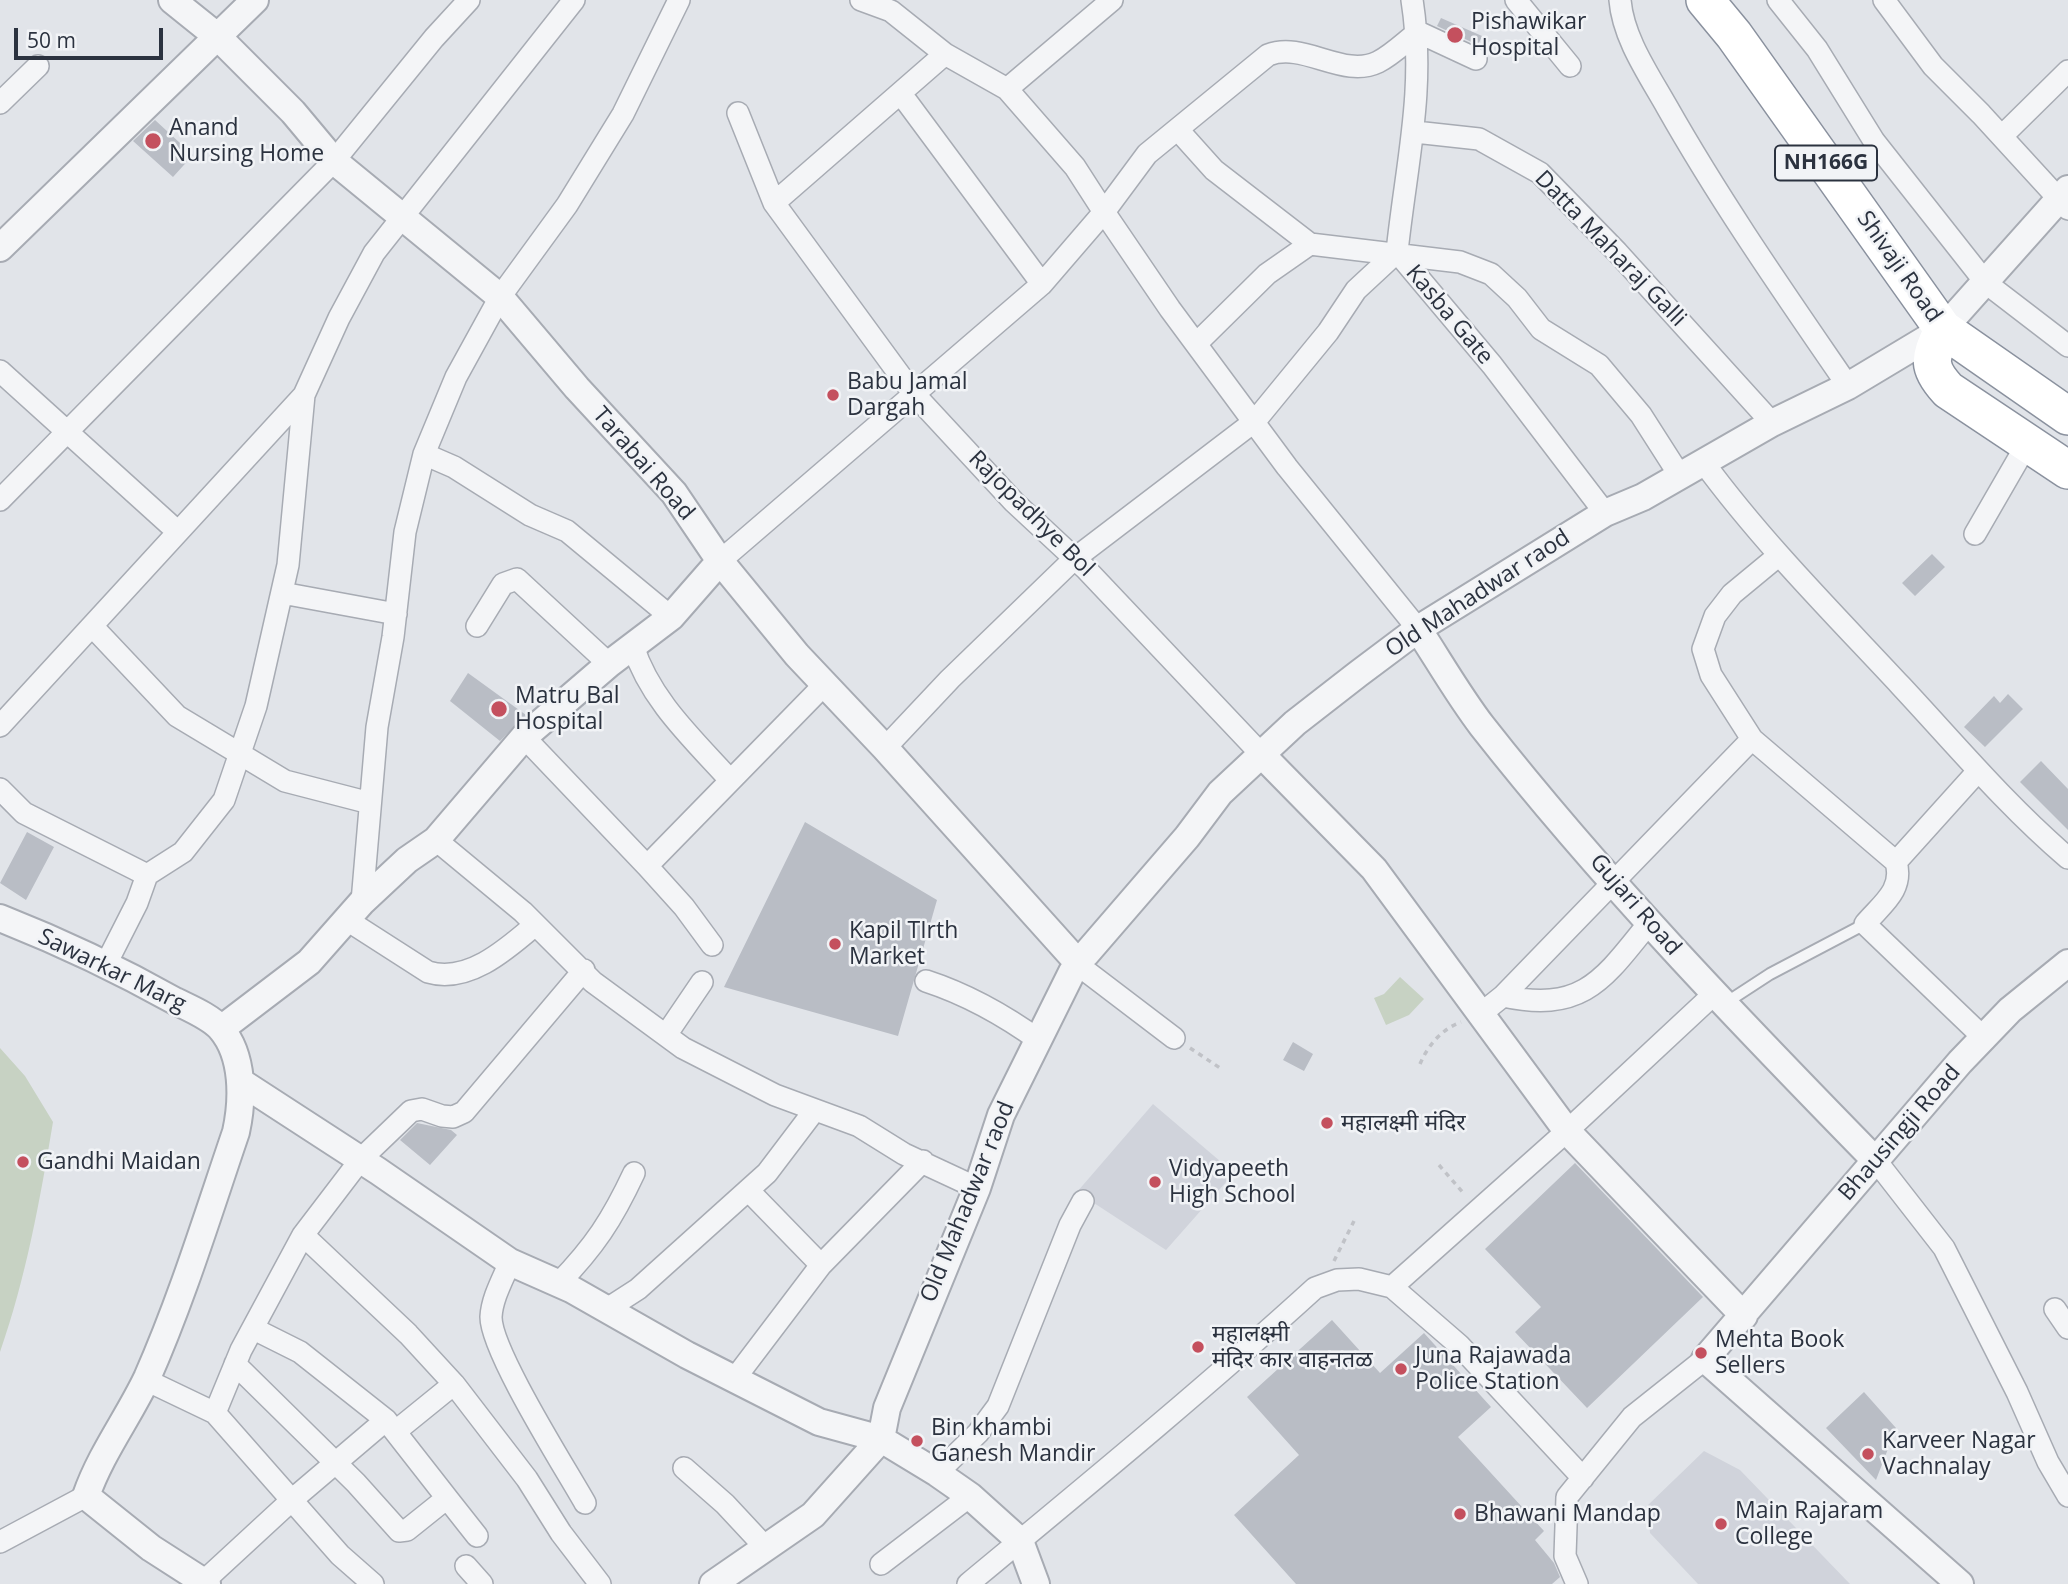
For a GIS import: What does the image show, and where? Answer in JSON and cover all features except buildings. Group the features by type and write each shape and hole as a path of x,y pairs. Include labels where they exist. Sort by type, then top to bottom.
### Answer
{"highway":[{"name":"Shivaji Road","path":"1705,0 1734,35 1943,329 1931,358 1931,367 1938,380 1948,390 2068,470"},
{"name":"NH166G","path":"1943,329 2068,416"}],"street":[{"name":"Tarabai Road","path":"172,0 218,37 293,112 334,161 500,297 577,388 674,493 720,561 797,655 885,748 1079,963"},
{"path":"0,248 255,0"},
{"path":"0,500 69,433 334,161 433,38 469,0"},
{"path":"106,964 137,903 147,875 183,852 224,800 256,706 282,593 304,395 339,318 374,253 405,218 574,0"},
{"path":"861,0 891,11 945,54 1007,89 1075,167 1197,344 1287,467 1418,629"},
{"path":"1007,89 1112,0"},
{"path":"1516,0 1570,65"},
{"path":"1620,0 1625,25 1648,73 1715,191 1848,386"},
{"path":"1778,0 1817,50 1874,141 1986,283 2068,346"},
{"path":"1884,0 1933,66 2065,200"},
{"path":"355,911 377,727 396,614 405,532 424,454 456,377 500,297 567,205 623,114 672,3"},
{"path":"0,1542 86,1496 98,1462 146,1380 236,1132 241,1109 241,1082 233,1053 221,1028 309,962 355,911 407,860 436,839 524,737 609,664 671,617 720,561 1042,284 1104,212 1147,154 1179,131 1268,55 1281,50 1364,66 1378,62 1411,12 1476,59"},
{"name":"Kasba Gate","path":"1411,12 1415,132 1403,189 1397,252 1492,365 1605,513"},
{"path":"774,203 945,54"},
{"path":"0,103 38,66"},
{"path":"2002,135 2068,71"},
{"path":"907,102 1042,284"},
{"name":"Rajopadhye Bol","path":"738,113 774,203 913,393 1014,502 1074,559 1262,755"},
{"path":"1179,131 1214,170 1310,244 1397,252 1476,266 1504,284 1541,329 1600,365 1641,415 1681,476"},
{"name":"Datta Maharaj Galli","path":"1415,132 1479,139 1540,173 1627,262 1772,423"},
{"name":"Old Mahadwar raod","path":"881,1439 887,1408 930,1295 977,1188 1001,1115 1079,963 1187,837 1220,793 1295,723 1418,629 1605,513 1643,497 1772,423 1848,386 1943,329 1986,283 2013,248 2065,200"},
{"path":"1197,344 1267,274 1310,244"},
{"path":"885,748 950,679 1074,559 1255,421 1328,332 1356,290 1397,252"},
{"path":"0,370 178,532"},
{"path":"0,726 304,395"},
{"path":"1975,534 2028,444"},
{"path":"424,454 454,467 530,514 567,531 671,617"},
{"path":"1704,463 1778,556 1822,599 1978,771 2068,858"},
{"path":"1778,556 1732,594 1715,616 1703,649 1711,676 1752,738 1896,862 1900,876 1898,887 1865,924 1984,1039"},
{"path":"477,626 503,584 517,579 609,664"},
{"path":"282,593 396,614"},
{"path":"92,626 177,716 285,781 370,803"},
{"name":"Gujari Road","path":"1418,629 1481,725 1649,923 1718,1000 1877,1162"},
{"path":"633,646 641,671 670,713 730,780"},
{"path":"647,866 825,684"},
{"path":"524,737 647,866 684,907 712,945"},
{"path":"1493,1004 1752,738"},
{"path":"1262,755 1374,869 1493,1004 1567,1131 1744,1316"},
{"path":"1896,862 1978,771"},
{"path":"0,789 24,813 147,875"},
{"path":"436,839 488,881 584,970 593,982 683,1048 814,1111 859,1126 904,1154 977,1188"},
{"path":"355,911 428,972 442,976 485,963 535,925"},
{"name":"Sawarkar Marg","path":"0,918 106,964 221,1028"},
{"path":"1493,1004 1550,1002 1595,985 1607,975 1649,923"},
{"path":"1079,963 1182,1043"},
{"name":"Bhausingji Road","path":"1705,1359 1877,1162 1960,1062 2010,1010 2068,963"},
{"path":"215,1413 235,1364 303,1235 361,1159 411,1111 422,1109 453,1117 464,1112 584,970"},
{"path":"926,981 961,992 1001,1013 1040,1041"},
{"path":"666,1035 702,982"},
{"path":"1392,1287 1718,1000"},
{"path":"241,1082 361,1159 510,1262 559,1283 687,1355 736,1377 819,1422 881,1439 937,1473 970,1496 1020,1541 1036,1584"},
{"path":"607,1310 638,1289 767,1173 814,1111"},
{"path":"736,1377 821,1265 923,1161"},
{"path":"1877,1162 1944,1248 2017,1392 2048,1462 2068,1496"},
{"path":"559,1283 585,1256 611,1221 634,1174"},
{"path":"748,1190 821,1265"},
{"path":"937,1473 978,1433 998,1406 1083,1201"},
{"path":"303,1235 408,1334 454,1384 527,1479 561,1533 600,1584"},
{"path":"510,1262 492,1307 492,1332 504,1360 585,1503"},
{"path":"968,1584 1110,1463 1196,1395 1315,1288 1337,1280 1359,1279 1392,1287 1459,1345 1583,1478"},
{"path":"2055,1309 2068,1328"},
{"path":"254,1329 300,1352 391,1425 477,1536"},
{"path":"1577,1584 1566,1556 1567,1497 1632,1417 1705,1359 1960,1584"},
{"path":"235,1364 399,1531 407,1531 447,1498"},
{"path":"146,1380 215,1413 340,1555 373,1584"},
{"path":"86,1496 151,1548 205,1583 335,1463 454,1384"},
{"path":"713,1584 743,1560 766,1548 813,1515 881,1439"},
{"path":"684,1468 725,1503 766,1548"},
{"path":"881,1564 970,1496"},
{"path":"466,1566 482,1584"}],"lane":[{"path":"1718,1000 1865,924"}],"path":[{"path":"1420,1064 1425,1051 1437,1038"},
{"path":"1182,1043 1223,1070"},
{"path":"1439,1165 1460,1189"},
{"path":"1341,1247 1354,1221"}],"shaded area":[{"name":"Vidyapeeth High School","path":"1153,1104 1234,1173 1166,1250 1077,1192"},
{"name":"Main Rajaram College","path":"1704,1451 1740,1470 1850,1584 1698,1584 1650,1533 1648,1505"}],"green space":[{"path":"1400,977 1424,999 1409,1015 1386,1025 1374,998 1384,994"},
{"name":"Gandhi Maidan","path":"0,1048 25,1076 53,1122 25,1267 0,1352"}],"place":[{"name":"Pishawikar Hospital","path":"1455,35"},
{"name":"Anand Nursing Home","path":"153,141"},
{"name":"Babu Jamal Dargah","path":"833,395"},
{"name":"Matru Bal Hospital","path":"499,709"},
{"name":"Kapil TIrth Market","path":"835,944"},
{"name":"महालक्ष्मी मंदिर","path":"1327,1123"},
{"name":"Gandhi Maidan","path":"23,1162"},
{"name":"Vidyapeeth High School","path":"1155,1182"},
{"name":"महालक्ष्मी मंदिर कार वाहनतळ","path":"1198,1347"},
{"name":"Mehta Book Sellers","path":"1701,1353"},
{"name":"Juna Rajawada Police Station","path":"1401,1369"},
{"name":"Bin khambi Ganesh Mandir","path":"917,1441"},
{"name":"Karveer Nagar Vachnalay","path":"1868,1454"},
{"name":"Bhawani Mandap","path":"1460,1514"},
{"name":"Main Rajaram College","path":"1721,1524"}]}
